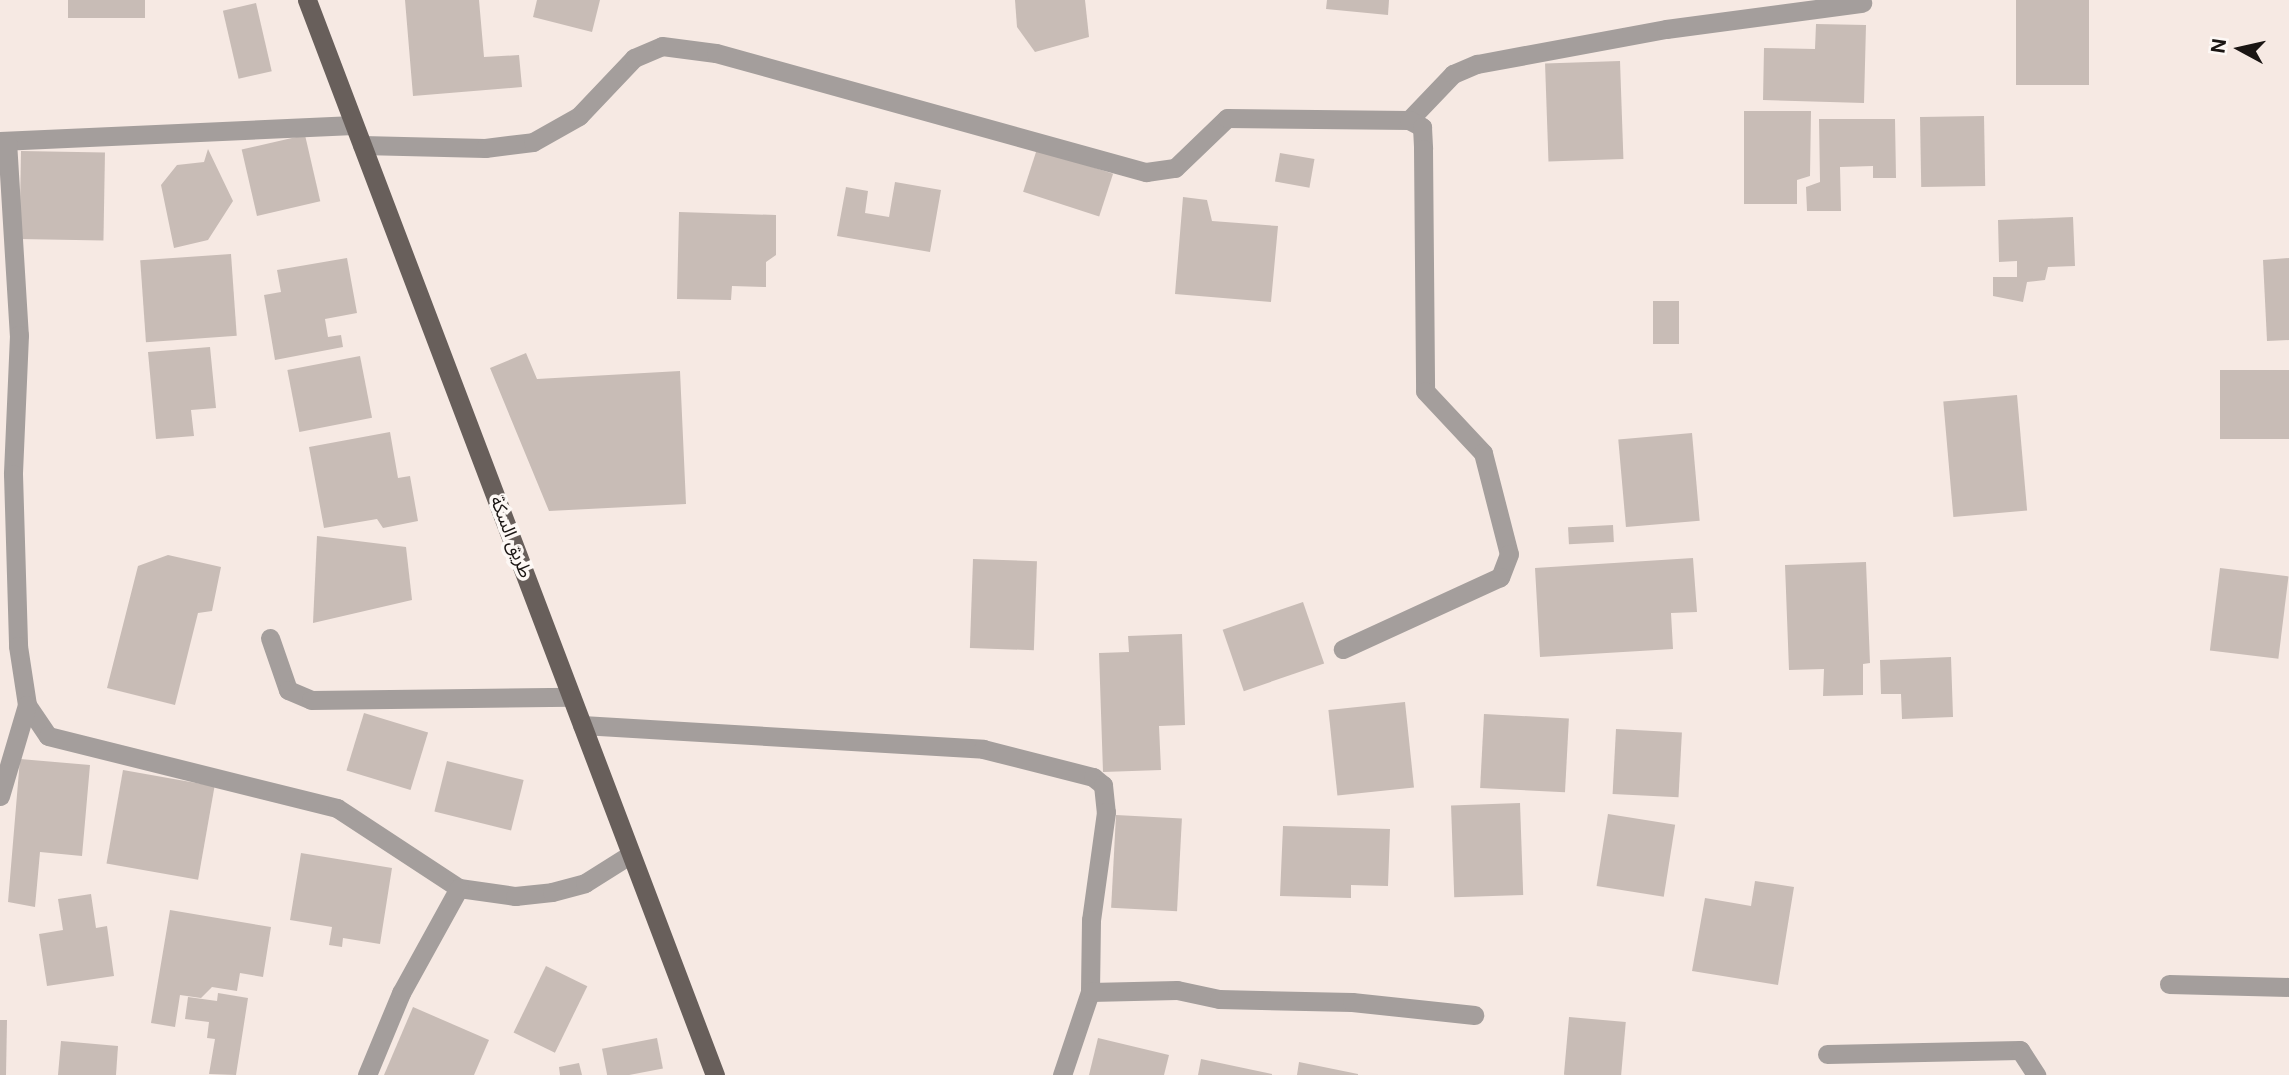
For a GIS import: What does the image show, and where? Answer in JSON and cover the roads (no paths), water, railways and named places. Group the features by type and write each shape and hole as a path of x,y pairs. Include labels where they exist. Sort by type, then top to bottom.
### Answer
{"main road":[{"name":"طريق السكة","path":"307,0 715,1075"}],"street":[{"path":"1409,120 1453,74 1477,64 1667,29 1862,4"},
{"path":"362,145 485,148 533,142 579,116 634,58 662,46 716,53 1146,172 1175,168 1227,118 1409,120 1422,127 1425,391 1483,453 1509,554 1500,577 1343,649"},
{"path":"0,796 27,705 14,574 19,335 4,141 354,125"},
{"path":"270,638 288,690 311,700 572,697"},
{"path":"27,705 48,736 337,808 459,888 515,896 552,892 585,883 631,854"},
{"path":"582,726 983,749 1093,776 1103,785 1106,812 1091,919 1090,992 1062,1075"},
{"path":"367,1075 401,993 459,888"},
{"path":"2169,984 2289,987"},
{"path":"1090,992 1177,990 1219,999 1352,1002 1474,1015"},
{"path":"1827,1055 2020,1050 2036,1075"}]}
